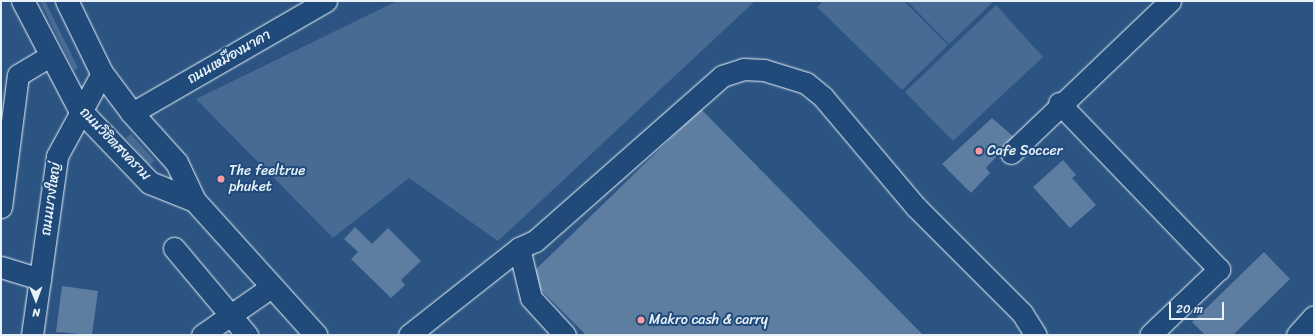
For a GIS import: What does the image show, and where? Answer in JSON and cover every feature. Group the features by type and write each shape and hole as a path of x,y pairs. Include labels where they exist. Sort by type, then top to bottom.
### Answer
{"main road":[{"name":"ถนนวิชิตสงคราม","path":"22,1 80,110 150,182 195,201"},
{"name":"ถนนวิชิตสงคราม","path":"67,1 102,73 132,113 177,163 195,201 271,287 316,335"}],"street":[{"name":"ถนนเหมืองนาคา","path":"132,113 326,1"},
{"path":"1011,152 1059,103 1170,1"},
{"path":"1,207 18,75 50,56"},
{"path":"409,335 519,248 535,241 722,76 743,69 764,70 806,84 823,97 916,208 1022,313 1036,335"},
{"name":"ถนนบางใหญ่","path":"32,335 57,156 80,110 102,73"},
{"path":"1059,103 1219,269 1150,335"},
{"path":"174,248 247,335"},
{"path":"519,248 531,298 565,335"},
{"path":"1,267 40,279"},
{"path":"202,335 229,313 271,287"},
{"path":"1297,335 1314,316"}],"shaded area":[{"path":"40,1 45,1 78,68 74,70"},
{"path":"397,1 755,1 498,241 409,178 333,238 196,99"},
{"path":"823,1 904,1 948,45 902,90 817,7"},
{"path":"907,1 994,1 949,44"},
{"path":"996,5 1043,57 953,141 905,92"},
{"path":"131,134 155,161 149,165 126,138"}],"building":[{"path":"701,109 923,335 586,335 528,277"},
{"name":"Cafe Soccer","path":"992,118 1014,137 986,168 990,173 971,193 942,164"},
{"path":"1063,160 1076,175 1072,178 1096,205 1070,228 1033,187"},
{"path":"355,227 372,244 388,228 421,261 401,280 405,285 391,298 351,259 358,252 344,239"},
{"path":"1264,252 1290,279 1233,335 1205,335 1192,322"},
{"path":"62,286 98,291 92,335 56,332"}],"place":[{"name":"Cafe Soccer","path":"979,151"},
{"name":"The feeltrue phuket","path":"221,179"},
{"name":"Makro cash & carry","path":"641,320"}]}
